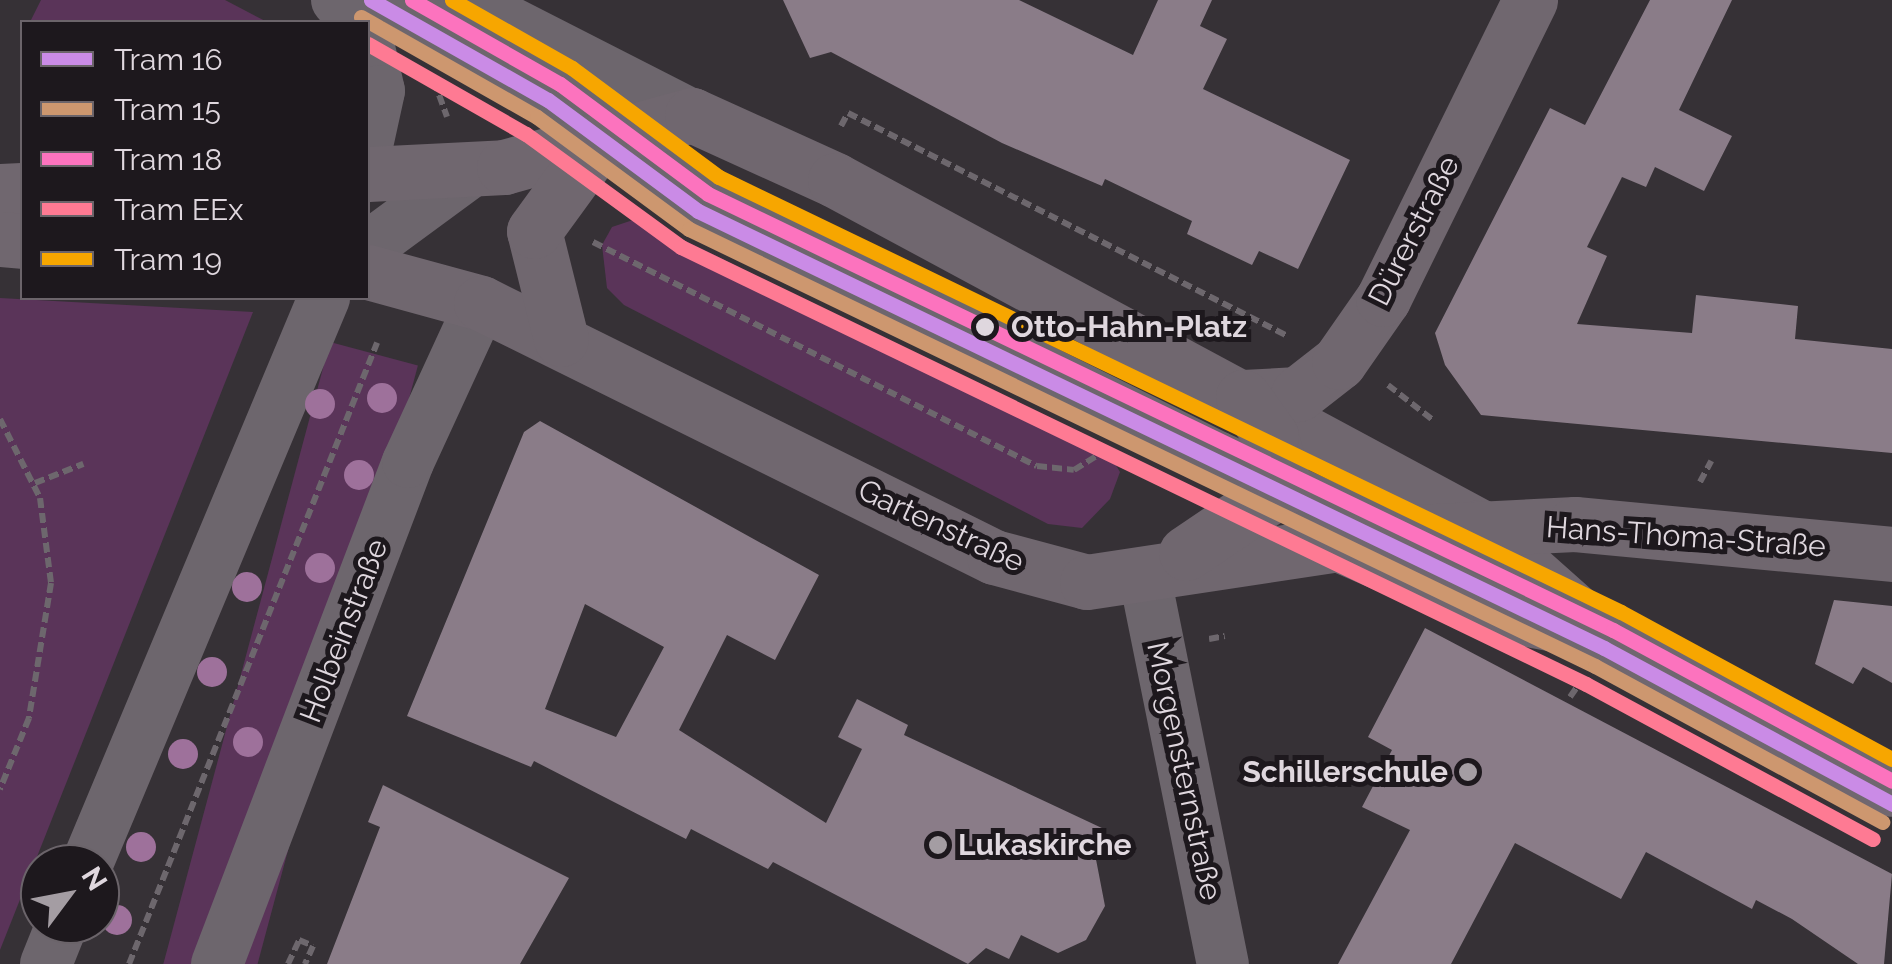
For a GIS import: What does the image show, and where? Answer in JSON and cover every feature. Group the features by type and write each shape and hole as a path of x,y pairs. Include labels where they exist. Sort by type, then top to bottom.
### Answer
{"main road":[{"name":"Dürerstraße","path":"1243,397 1298,394 1340,362 1383,299 1530,0"},
{"path":"370,174 462,152 612,138 692,115 1243,397 1480,527 1598,632 1892,789"},
{"path":"560,339 534,231 612,138"},
{"name":"Gartenstraße","path":"370,273 482,303 994,557 1087,582 1145,578 1334,542 1393,535"},
{"path":"1145,578 1243,523 1284,487 1271,436 1243,397"},
{"name":"Hans-Thoma-Straße","path":"1393,535 1575,524 1892,554"},
{"path":"1334,542 1500,614 1598,632"}],"street":[{"path":"337,0 355,20"},
{"path":"398,0 554,92 704,202 1284,487 1598,632"},
{"path":"466,0 539,21 692,115"},
{"path":"370,52 379,92 370,132"},
{"path":"370,245 462,152"},
{"path":"95,844 323,300"},
{"name":"Holbeinstraße","path":"217,964 408,462 482,303"},
{"name":"Morgensternstraße","path":"1145,578 1223,964"}],"path":[{"path":"433,72 462,152"},
{"path":"848,113 1416,398 1434,421"},
{"path":"585,240 1037,466 1074,470 1105,447"},
{"path":"129,964 377,342"},
{"path":"0,419 34,483 50,556 49,618 29,718 0,788"},
{"path":"34,483 84,464"},
{"path":"288,964 299,940 313,946 305,964"}],"shaded area":[{"path":"41,0 225,0 263,20 31,20"},
{"path":"639,218 1105,447 1120,472 1110,499 1082,528 1048,524 624,305 607,288 602,245 612,227"},
{"path":"0,298 253,312 42,844 20,844 20,900 0,950"},
{"path":"330,342 418,366 258,964 163,964"}],"building":[{"path":"783,0 1019,0 1133,55 1158,0 1212,0 1200,26 1227,39 1203,89 1350,160 1298,269 1259,251 1252,265 1187,234 1192,221 1105,179 1102,186 1002,143 831,52 810,58"},
{"path":"1650,0 1732,0 1679,110 1732,136 1704,191 1655,167 1646,187 1622,177 1587,247 1607,256 1577,324 1692,333 1696,295 1798,306 1795,339 1892,349 1892,453 1481,415 1445,365 1435,333 1550,108 1585,125"},
{"path":"540,421 819,575 775,660 727,635 679,730 826,823 862,749 838,737 857,699 908,725 904,735 1104,829 1094,849 1105,906 1086,940 1058,953 1021,935 1009,959 986,948 968,964 773,862 768,869 691,829 686,839 534,761 531,767 407,716 524,432","holes":["585,604 664,647 616,737 545,709"]},
{"path":"1834,600 1892,606 1892,683 1863,667 1853,684 1815,664"},
{"path":"1425,628 1892,874 1884,964 1858,964 1792,919 1756,900 1752,909 1646,852 1621,899 1515,843 1451,964 1338,964 1410,830 1362,807 1392,750 1368,737"},
{"path":"383,785 569,878 520,964 327,964 380,827 368,822"}],"tram line":[{"name":"16","path":"371,0 548,100 698,211 1604,648 1892,804"},
{"name":"18","path":"412,0 560,84 708,194 1613,630 1892,781"},
{"name":"19","path":"452,0 572,68 719,177 1621,612 1892,759"},
{"name":"15","path":"361,17 366,20"},
{"name":"15","path":"370,22 537,117 689,229 1595,666 1882,822"},
{"name":"EEx","path":"370,45 526,134 681,247 1586,684 1873,839"}],"place":[{"name":"Otto-Hahn-Platz","path":"985,327"},
{"name":"Schillerschule","path":"1468,772"},
{"name":"Lukaskirche","path":"938,845"}]}
